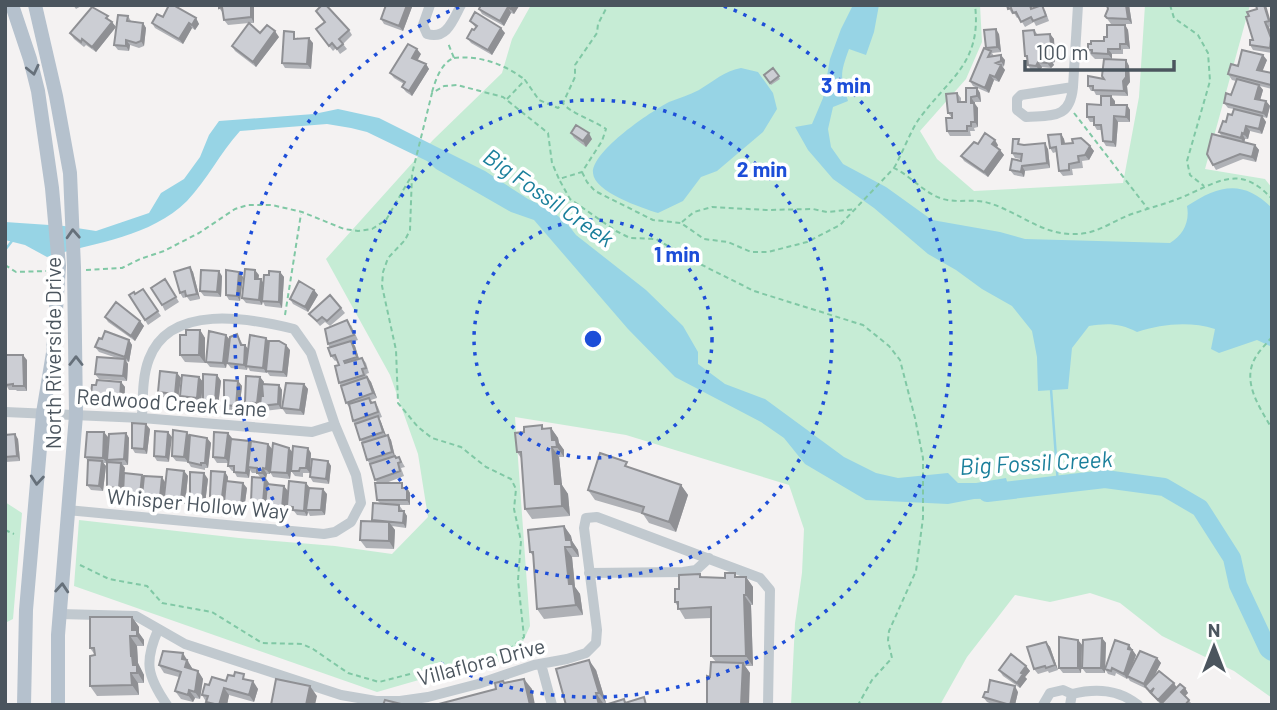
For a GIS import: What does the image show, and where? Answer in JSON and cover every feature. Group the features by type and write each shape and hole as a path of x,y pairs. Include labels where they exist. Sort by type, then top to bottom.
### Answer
{"main road":[{"name":"North Riverside Drive","path":"12,5 27,48 37,91 53,202 53,353 43,413 26,611 24,705"},
{"name":"North Riverside Drive","path":"35,5 70,173 80,269 76,415 60,614 58,705"}],"street":[{"path":"429,5 423,24 427,34 434,36 443,34 461,5"},
{"path":"1073,87 1021,95 1017,99 1017,110 1021,116 1026,117 1050,116 1070,107 1073,87 1078,5"},
{"path":"142,418 148,360 156,346 176,329 201,318 294,329 312,353 335,425"},
{"name":"Redwood Creek Lane","path":"5,412 142,418 312,432 335,425"},
{"name":"Whisper Hollow Way","path":"67,510 324,534 335,532 351,522 361,503 356,475 335,425"},
{"name":"Villaflora Drive","path":"60,614 136,616 185,644 340,700 401,701 428,697 586,653 596,643 597,629 584,528 586,518 597,517 760,578 770,590 768,705"},
{"path":"589,573 683,572 696,570 709,558"},
{"path":"158,630 151,646 149,667 153,685 167,705"},
{"path":"541,664 552,705"},
{"path":"1043,705 1045,698 1055,691 1063,690 1071,700 1086,691 1105,690 1118,693 1138,705"}],"path":[{"path":"80,565 109,579 142,584 162,603 212,612 262,643 302,644 348,673 379,682 445,665 466,665 489,656 508,654 511,648 524,638 524,617 518,580 521,541 514,509 516,489 511,479 486,467 461,447 432,438 418,427 398,403 396,350 382,286 388,258 405,240 410,230 412,174 432,93 441,69 448,60 463,57 510,68 525,80 539,100 558,108 575,77 575,65 597,33 598,24 608,5"},
{"path":"582,172 595,191 621,205 653,220 681,223 704,239 728,242 751,252 768,252 795,246 822,236 858,209 883,177 894,168 918,120 947,88 972,52 975,43 975,5"},
{"path":"1170,5 1174,18 1198,35 1208,53 1208,93 1187,161 1190,175 1204,186"},
{"path":"443,34 454,58"},
{"path":"507,100 525,80"},
{"path":"432,93 444,86 457,85 507,100 548,133 552,163 570,199 630,238 656,239 754,291 863,325 877,335 900,360 923,458 923,518 916,571 889,631 892,658 872,680 858,705"},
{"path":"559,179 582,172 602,141 606,129 566,108 562,103"},
{"path":"1070,107 1147,209"},
{"path":"894,168 942,199 985,202 1029,223 1063,234 1097,230 1171,202 1204,186 1240,179 1263,190 1272,199"},
{"path":"80,269 122,268 179,244 235,209 247,205 272,205 302,212 344,229 372,229 386,220 412,174"},
{"path":"681,223 694,212 712,207 813,209 827,212 858,209"},
{"path":"283,326 302,212"},
{"path":"5,265 16,272 52,268"},
{"path":"1272,337 1250,368 1251,389 1272,429"},
{"path":"5,530 14,534"}],"green space":[{"path":"531,5 980,5 982,42 966,79 920,131 937,159 974,191 1123,183 1139,97 1145,5 1250,5 1205,169 1265,179 1272,188 1272,698 1234,671 1162,636 1120,603 1090,593 1050,602 1015,595 967,657 940,705 791,705 804,529 789,485 626,435 515,417 530,626 516,657 468,671 450,671 377,692 74,586 79,520 392,554 428,517 418,454 390,375 326,259 433,140 502,73 512,39"},
{"path":"5,502 22,513 13,619 5,623"}],"water":[{"path":"853,5 879,5 866,55 849,49 842,75 848,101 833,107 828,129 831,147 843,164 886,187 932,220 1025,239 1170,243 1184,228 1187,206 1220,190 1231,188 1251,192 1272,208 1272,347 1257,340 1219,353 1211,349 1215,329 1195,325 1166,325 1137,332 1113,324 1089,326 1072,348 1068,389 1038,391 1037,357 1032,331 1012,306 928,254 874,208 833,179 808,150 795,127 812,124 823,98 830,59"},
{"path":"741,68 758,72 773,93 777,109 763,132 717,171 701,177 683,201 658,213 610,193 595,180 595,164 602,154 636,123 669,102"},
{"path":"338,109 379,118 485,171 547,208 566,222 576,235 646,290 683,326 698,352 698,364 725,384 765,399 844,457 876,473 898,478 948,473 958,483 976,483 1006,478 1012,498 974,499 948,504 866,500 805,464 784,438 761,422 675,377 628,329 534,220 511,212 436,169 427,161 367,132 327,124 240,131 187,201 156,223 139,231 47,257 25,245 5,240 5,222 96,231 149,213 161,193 184,179 200,157 209,135 219,121 314,114"}],"building":[{"path":"169,5 196,18 192,25 189,23 179,39 152,23 157,14 163,17"},
{"path":"219,5 251,5 251,17 224,20 222,7 219,8"},
{"path":"326,5 349,30 339,39 343,44 337,49 332,43 329,46 316,29 325,22 316,11"},
{"path":"386,5 407,5 399,26 381,19"},
{"path":"481,5 513,5 511,9 508,7 500,21 479,9"},
{"path":"1007,5 1030,5 1031,9 1042,5 1046,16 1033,21 1031,17 1021,22 1016,12 1013,13"},
{"path":"1107,5 1126,5 1128,19 1107,18"},
{"path":"1256,5 1264,5 1269,21 1265,22 1271,38 1270,48 1250,45 1250,40 1253,40 1246,17 1249,16 1247,12 1257,9"},
{"path":"92,7 108,16 106,18 112,22 92,47 70,33"},
{"path":"475,12 501,28 488,50 467,38 477,26 470,21"},
{"path":"118,15 128,16 127,21 143,23 141,41 136,43 126,40 126,46 114,45"},
{"path":"249,23 260,33 267,25 275,31 253,62 232,46"},
{"path":"1107,25 1125,25 1126,44 1120,44 1120,49 1108,49 1108,54 1092,53 1092,50 1088,50 1088,44 1091,44 1091,41 1104,41 1104,37 1107,37"},
{"path":"996,29 997,47 986,48 984,30"},
{"path":"1034,30 1035,35 1050,34 1052,57 1048,58 1051,60 1047,63 1038,62 1036,66 1028,65 1023,31"},
{"path":"284,31 294,32 294,39 309,38 307,64 282,63"},
{"path":"408,44 417,49 412,58 426,64 409,91 402,87 405,82 390,73"},
{"path":"984,48 991,51 988,57 1001,55 1001,61 996,63 1001,65 995,77 990,75 985,88 970,81"},
{"path":"1242,50 1263,55 1257,70 1272,73 1271,85 1228,74 1231,64 1238,66"},
{"path":"1104,59 1126,60 1124,91 1093,90 1093,86 1088,86 1088,76 1104,79"},
{"path":"773,68 779,76 770,83 764,75"},
{"path":"1237,79 1259,85 1255,99 1266,101 1263,113 1224,103 1226,93 1231,95"},
{"path":"966,88 977,88 977,96 971,97 975,122 967,126 967,131 947,131 946,118 952,118 952,113 948,113 946,94 957,93 958,102 966,102"},
{"path":"1101,96 1111,96 1111,105 1127,105 1126,117 1114,116 1113,142 1103,141 1101,125 1094,125 1094,117 1087,117 1087,104 1101,105"},
{"path":"1234,109 1262,116 1259,129 1246,126 1241,138 1219,132 1223,121 1226,122 1228,114 1232,115"},
{"path":"576,125 589,133 583,141 571,133"},
{"path":"985,133 995,140 992,144 1000,150 984,172 961,156 974,142 978,144"},
{"path":"1061,134 1062,144 1073,143 1072,139 1081,138 1090,146 1085,155 1078,156 1079,162 1069,164 1069,170 1059,171 1056,147 1050,148 1048,135"},
{"path":"1212,134 1255,145 1252,157 1240,154 1213,165 1207,154"},
{"path":"1013,139 1019,139 1018,144 1024,145 1045,143 1047,163 1022,166 1021,172 1010,170 1012,159 1021,161 1022,154 1012,153"},
{"path":"190,267 197,294 186,296 185,291 180,293 174,272"},
{"path":"245,269 255,270 255,279 261,279 259,300 242,298"},
{"path":"201,270 219,271 217,292 200,291"},
{"path":"226,270 239,272 237,296 226,295"},
{"path":"269,271 280,272 279,302 262,301 264,275 269,275"},
{"path":"165,279 176,297 162,305 151,288"},
{"path":"299,281 314,290 305,307 290,299"},
{"path":"143,289 158,311 145,320 129,295"},
{"path":"330,295 341,308 327,321 322,317 317,321 309,314"},
{"path":"116,302 140,321 131,336 105,317"},
{"path":"347,320 354,335 328,344 325,329"},
{"path":"186,330 200,330 199,355 180,355 180,335 186,335"},
{"path":"105,331 129,340 125,357 95,347"},
{"path":"209,331 226,335 223,363 206,362"},
{"path":"237,334 241,345 245,345 244,365 227,363 230,337"},
{"path":"250,335 266,338 263,368 246,366"},
{"path":"269,341 279,341 286,345 283,372 266,371"},
{"path":"351,341 357,357 344,361 345,363 362,358 366,368 362,369 364,375 339,383 335,366 339,365 328,348"},
{"path":"6,355 23,355 24,386 6,385"},
{"path":"97,357 125,359 123,376 95,374"},
{"path":"160,371 177,373 175,394 158,392"},
{"path":"203,374 217,375 215,401 203,400"},
{"path":"182,375 199,377 197,398 180,396"},
{"path":"246,376 260,377 257,403 245,402"},
{"path":"367,377 373,393 346,403 341,386"},
{"path":"97,380 121,382 120,399 91,395 92,385 96,385"},
{"path":"224,380 238,381 236,406 224,405"},
{"path":"286,383 304,384 300,410 282,408"},
{"path":"262,384 279,385 278,404 260,406"},
{"path":"369,398 371,403 375,402 378,412 353,421 349,404"},
{"path":"378,416 383,432 360,440 355,424"},
{"path":"132,423 146,424 144,449 132,448"},
{"path":"542,425 542,429 551,428 552,440 556,440 557,447 552,447 555,484 561,484 562,506 525,509 521,452 517,452 515,433 524,432 524,427"},
{"path":"173,430 187,432 184,457 172,456"},
{"path":"155,431 168,432 166,457 154,456"},
{"path":"87,432 104,432 103,458 85,457"},
{"path":"214,432 228,433 225,458 213,457"},
{"path":"126,433 124,459 107,460 109,434"},
{"path":"15,434 17,456 5,457 5,435"},
{"path":"190,435 207,438 205,463 201,465 188,462"},
{"path":"388,435 392,452 367,460 362,443"},
{"path":"231,439 249,441 246,473 234,472 234,466 228,466"},
{"path":"251,441 268,444 266,469 263,468 262,473 257,473 257,468 248,467"},
{"path":"273,443 289,448 287,473 270,472"},
{"path":"293,446 308,448 306,468 300,468 299,471 291,471"},
{"path":"600,453 627,462 625,466 681,485 669,522 642,513 644,507 588,490"},
{"path":"399,457 401,462 398,463 400,471 375,480 370,464"},
{"path":"312,459 328,461 326,479 310,477"},
{"path":"88,460 102,461 99,486 87,485"},
{"path":"107,462 121,463 119,488 107,487"},
{"path":"167,469 184,471 181,499 164,497"},
{"path":"211,471 225,472 222,497 210,496"},
{"path":"190,472 204,473 202,498 190,498"},
{"path":"124,473 142,475 140,495 123,494"},
{"path":"144,476 162,477 160,497 142,496"},
{"path":"252,477 265,478 263,503 251,502"},
{"path":"226,481 243,483 241,505 224,503"},
{"path":"289,481 306,483 304,511 293,510 293,507 287,506"},
{"path":"375,483 402,483 402,488 407,488 407,500 377,500"},
{"path":"267,484 284,486 282,508 265,508"},
{"path":"309,488 323,489 321,510 306,510"},
{"path":"373,503 399,505 399,511 404,511 403,523 372,520"},
{"path":"361,521 389,522 389,541 360,540"},
{"path":"564,526 566,540 571,540 572,547 565,547 569,584 573,584 576,605 537,609 533,552 530,552 528,530"},
{"path":"725,573 746,577 746,656 711,656 711,607 678,609 678,602 675,602 679,575 700,574 700,577 725,578"},
{"path":"90,617 132,617 132,630 137,630 137,636 130,636 131,656 133,665 137,665 137,673 131,673 132,685 90,686 90,656 95,655 94,648 90,648"},
{"path":"1059,637 1078,640 1078,668 1059,668"},
{"path":"1102,638 1101,668 1082,668 1083,640"},
{"path":"1115,640 1129,645 1128,649 1132,650 1124,674 1112,668 1111,671 1105,669"},
{"path":"1046,642 1055,665 1034,669 1027,647"},
{"path":"163,651 183,653 182,659 187,660 185,667 198,671 195,692 189,690 188,695 175,691 181,672 159,665"},
{"path":"1140,651 1157,658 1144,684 1127,676"},
{"path":"1011,654 1026,666 1017,683 999,670"},
{"path":"589,660 599,693 596,693 599,705 566,705 556,669"},
{"path":"711,662 743,663 741,705 707,705 707,676 710,677"},
{"path":"1159,671 1174,683 1158,700 1151,693 1154,688 1150,692 1145,686"},
{"path":"235,672 244,674 243,679 253,681 249,695 224,688 219,705 206,702 208,696 202,695 205,684 209,685 212,677 226,681 228,675 234,676"},
{"path":"276,679 310,686 306,705 271,705"},
{"path":"524,679 530,705 435,705 496,689 495,683"},
{"path":"990,680 1015,686 1010,705 983,697 985,692 988,692"},
{"path":"1180,684 1185,688 1181,692 1189,700 1185,705 1162,705 1161,704"},
{"path":"644,697 646,705 605,705 624,699 625,703"},
{"path":"385,700 405,705 383,705"}],"waterway":[{"path":"5,250 12,241"},
{"path":"1051,389 1058,485"},
{"name":"Big Fossil Creek","path":"987,493 1105,479 1164,487 1200,508 1232,558 1238,585 1268,649 1272,652"}]}
